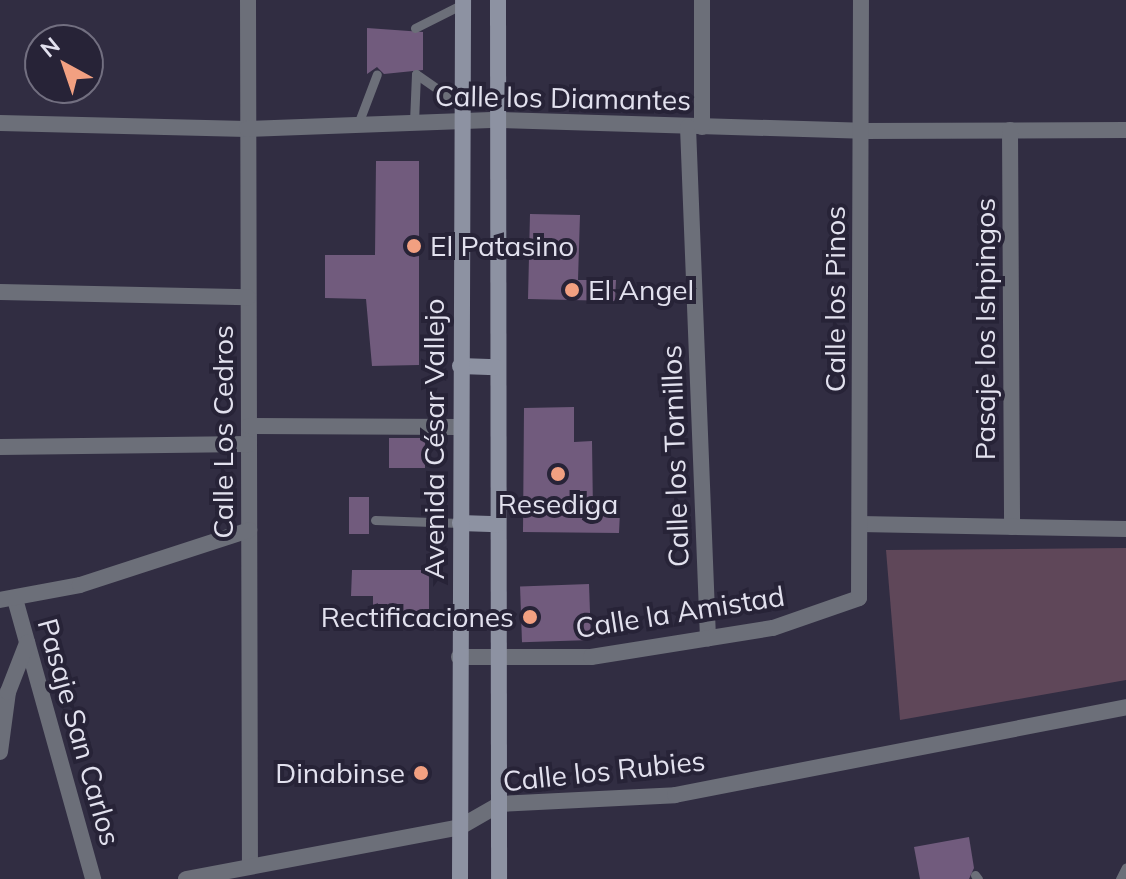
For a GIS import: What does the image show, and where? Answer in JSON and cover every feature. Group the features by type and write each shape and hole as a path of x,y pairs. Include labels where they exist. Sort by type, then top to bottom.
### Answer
{"main road":[{"path":"498,0 496,367 499,879"},
{"name":"Avenida César Vallejo","path":"460,879 459,427 463,2"},
{"path":"460,366 496,367"},
{"path":"460,523 498,524"}],"street":[{"name":"Calle Los Cedros","path":"248,0 250,864"},
{"name":"Calle los Tornillos","path":"702,0 695,127 708,639"},
{"name":"Calle los Pinos","path":"859,598 861,0"},
{"name":"Calle los Diamantes","path":"0,123 247,129 414,122 464,114 498,120 695,127 862,131 1126,130"},
{"name":"Pasaje los Ishpingos","path":"1010,130 1012,527"},
{"path":"0,292 248,297"},
{"path":"249,426 459,427"},
{"path":"0,447 249,444"},
{"path":"860,524 1126,529"},
{"path":"8,600 80,585 249,530"},
{"name":"Calle la Amistad","path":"459,657 591,657 773,628 859,598"},
{"name":"Pasaje San Carlos","path":"8,600 27,643 93,879"},
{"path":"0,752 8,692 27,643"},
{"name":"Calle los Rubies","path":"186,879 250,864 460,827 500,804 675,795 1126,707"}],"lane":[{"path":"415,28 463,2"},
{"path":"358,124 377,74"},
{"path":"414,122 416,74 464,114"},
{"path":"375,520 460,523"},
{"path":"1120,879 1126,867"}],"shaded area":[{"path":"1126,548 1126,680 900,720 886,550"}],"building":[{"path":"367,28 423,32 423,70 384,74 377,67 367,74"},
{"path":"376,161 419,161 419,365 372,366 366,299 325,298 325,255 375,255"},
{"path":"530,214 580,215 578,280 616,280 615,301 528,299"},
{"path":"574,407 574,442 592,441 593,512 620,512 619,533 523,532 524,408"},
{"path":"389,438 425,438 425,468 389,468"},
{"path":"349,497 369,497 369,534 349,534"},
{"path":"352,570 429,570 429,611 373,611 373,596 351,596"},
{"path":"589,584 591,640 522,642 520,586"},
{"path":"969,837 974,868 969,879 920,879 914,847"}],"place":[{"name":"El Patasino","path":"414,246"},
{"name":"El Angel","path":"572,290"},
{"name":"Resediga","path":"558,474"},
{"name":"Rectificaciones","path":"530,617"},
{"name":"Dinabinse","path":"421,773"}]}
